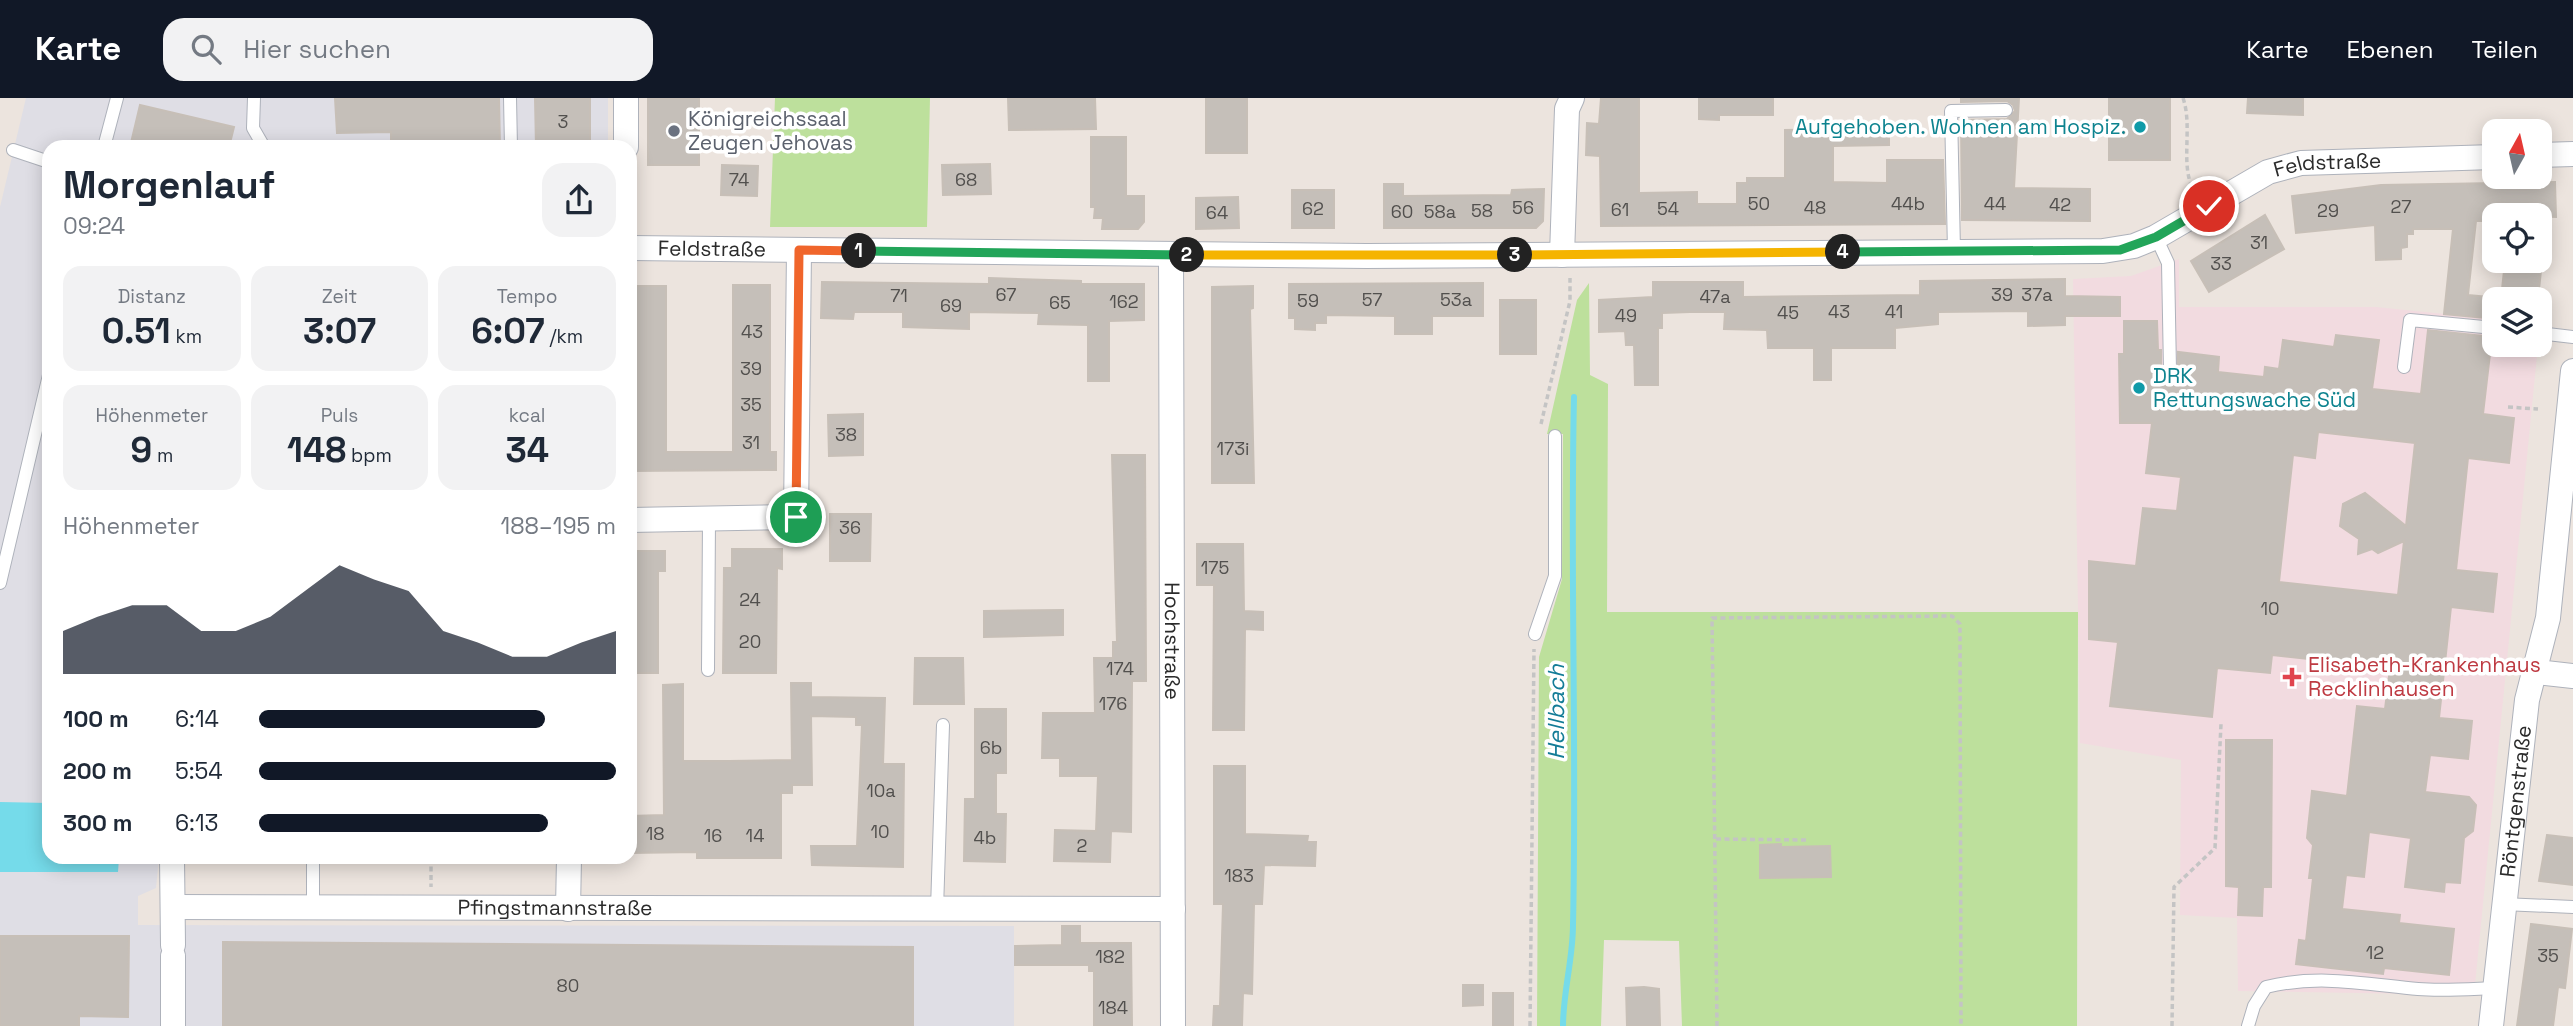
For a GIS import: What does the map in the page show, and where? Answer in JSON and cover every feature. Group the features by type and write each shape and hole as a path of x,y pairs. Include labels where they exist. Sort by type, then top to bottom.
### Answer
{"street":[{"path":"626,98 626,140"},
{"path":"1562,255 1567,109 1572,98"},
{"path":"2552,155 2573,154"},
{"name":"Feldstraße","path":"637,248 1562,255 2112,250 2134,246 2156,237 2268,172 2301,163 2482,157"},
{"path":"637,520 796,517 799,250"},
{"name":"Hochstraße","path":"1171,254 1173,1026"},
{"name":"Röntgenstraße","path":"2491,1026 2527,700 2548,618 2573,371"},
{"path":"2536,672 2573,676"},
{"path":"172,864 173,1026"},
{"path":"568,909 569,864"},
{"name":"Pfingstmannstraße","path":"173,908 1173,909"}],"lane":[{"path":"106,140 117,98"},
{"path":"254,98 253,128 260,140"},
{"path":"510,98 511,140"},
{"path":"1954,251 1951,111 2006,110"},
{"path":"13,150 42,160"},
{"path":"2156,237 2168,263 2170,370"},
{"path":"2404,367 2410,320 2482,327"},
{"path":"2552,335 2573,337"},
{"path":"0,583 42,405"},
{"path":"1535,634 1555,576 1555,436"},
{"path":"708,670 709,519"},
{"path":"937,909 943,725"},
{"path":"313,864 313,908"},
{"path":"2503,904 2573,907"},
{"path":"2248,1026 2253,1006 2266,987 2292,980 2329,978 2419,989 2495,988"}],"path":[{"path":"2183,98 2189,117 2188,179 2203,209"},
{"path":"2508,407 2538,410"},
{"path":"1717,1026 1712,618 1951,616 1960,624 1961,1026"},
{"path":"2172,1026 2174,887 2215,848 2221,724"},
{"path":"1716,839 1806,840"}],"shaded area":[{"path":"26,98 608,98 608,140 42,140 42,864 158,864 156,888 138,896 138,925 1014,926 1014,1026 0,1026 0,207"},
{"name":"Elisabeth-Krankenhaus Recklinhausen","path":"2179,259 2179,307 2376,307 2482,318 2482,357 2537,357 2474,995 2238,991 2237,918 2180,915 2181,760 2080,743 2073,279 2131,276"}],"green space":[{"path":"775,98 930,98 927,227 770,227"},
{"path":"1589,283 1590,375 1608,384 1607,612 2078,612 2077,1026 1682,1026 1679,941 1604,940 1601,1026 1537,1026 1539,657 1562,579 1563,434 1547,434 1577,300"}],"water":[{"path":"0,802 42,803 42,864 119,864 118,872 0,872"}],"building":[{"path":"335,98 499,98 500,140 391,140 391,132 337,133"},
{"path":"535,98 590,98 590,140 536,140"},
{"name":"Königreichssaal Zeugen Jehovas","path":"648,98 699,98 699,165 648,165"},
{"path":"1008,98 1095,98 1096,129 1009,130"},
{"path":"1206,98 1247,98 1247,153 1206,153"},
{"path":"1601,98 1639,98 1639,193 1697,192 1697,204 1737,204 1737,183 1747,183 1747,178 1785,178 1785,130 1889,128 1889,145 1833,146 1833,182 1887,183 1887,160 1943,160 1945,224 1601,226 1600,156 1586,155 1587,123 1599,124"},
{"path":"1699,98 1773,98 1773,115 1719,115 1719,120 1699,119"},
{"path":"1961,98 2019,98 2014,188 2090,189 2090,221 1962,220 1961,120 2007,119 2015,111 2013,105 2007,101 1961,102"},
{"name":"Aufgehoben. Wohnen am Hospiz.","path":"2109,98 2170,98 2170,160 2109,160"},
{"path":"2248,98 2303,98 2303,115 2247,113"},
{"path":"140,105 234,127 231,140 132,140"},
{"path":"1091,137 1126,137 1126,196 1144,196 1144,222 1138,229 1102,229 1103,218 1094,218 1095,207 1091,207"},
{"path":"990,164 991,194 943,195 942,165"},
{"path":"722,165 758,166 757,196 721,195"},
{"path":"2552,182 2555,182 2556,217 2552,217 2552,203 2482,203 2482,221 2476,221 2468,295 2482,296 2482,318 2444,314 2453,229 2413,229 2413,234 2407,234 2407,247 2401,248 2401,259 2376,260 2375,225 2296,233 2292,196 2381,185 2482,183 2482,189 2552,189"},
{"path":"1384,184 1403,184 1403,196 1511,195 1512,190 1544,189 1543,221 1536,228 1384,228"},
{"path":"1292,190 1334,190 1334,228 1292,228"},
{"path":"1238,197 1239,228 1196,229 1196,198"},
{"path":"2265,215 2284,249 2209,292 2191,261"},
{"path":"2504,273 2541,273 2539,287 2502,287"},
{"path":"989,278 1081,281 1081,284 1144,284 1144,320 1109,321 1109,381 1088,381 1088,325 1038,324 1039,313 969,312 969,329 903,327 903,312 854,312 853,319 821,318 822,282 989,284"},
{"path":"2065,279 2065,296 2120,297 2120,316 2065,316 2065,325 2028,326 2028,311 1938,312 1938,324 1895,328 1895,348 1831,348 1831,380 1814,380 1814,348 1768,348 1767,330 1724,329 1725,312 1662,313 1662,328 1658,328 1658,385 1635,385 1634,345 1626,345 1625,331 1599,332 1599,300 1653,297 1653,282 1743,282 1743,297 1920,295 1920,281"},
{"path":"1483,283 1483,316 1432,316 1432,334 1395,334 1395,316 1326,315 1326,323 1315,323 1315,330 1295,329 1295,318 1289,318 1289,284"},
{"path":"733,285 770,285 770,452 776,452 776,470 637,471 637,286 666,286 666,452 733,452"},
{"path":"1253,286 1253,308 1250,309 1254,483 1212,483 1212,287"},
{"path":"1500,300 1536,300 1536,354 1500,354"},
{"path":"2124,321 2157,321 2161,371 2166,378 2174,378 2178,374 2178,352 2219,357 2218,372 2264,377 2265,367 2279,369 2283,340 2334,347 2336,335 2379,340 2372,389 2421,394 2428,330 2482,336 2482,357 2490,357 2483,414 2514,418 2509,463 2468,458 2456,570 2497,574 2493,612 2451,607 2439,718 2472,721 2468,759 2430,755 2425,792 2469,797 2476,805 2473,831 2464,838 2460,883 2445,882 2444,892 2405,887 2411,838 2369,832 2364,877 2346,875 2342,909 2400,915 2399,923 2454,929 2449,975 2384,968 2383,974 2296,964 2299,940 2306,941 2313,878 2309,878 2313,845 2307,838 2312,791 2347,796 2357,706 2385,709 2390,668 2272,655 2270,673 2217,668 2212,717 2110,706 2118,642 2089,639 2089,561 2136,566 2143,508 2177,511 2181,477 2146,473 2152,423 2120,423 2119,354 2124,354","holes":["2318,432 2415,443 2406,526 2365,493 2343,504 2340,526 2359,539 2358,554 2372,549 2378,553 2404,541 2398,595 2279,582 2293,455 2315,458"]},
{"path":"863,414 863,455 829,456 828,415"},
{"path":"1112,455 1145,455 1146,681 1132,681 1131,832 1111,831 1110,862 1054,861 1055,830 1096,831 1098,776 1060,776 1060,758 1042,758 1043,713 1095,713 1094,658 1113,658 1113,642 1117,642"},
{"path":"830,514 871,514 870,561 830,561"},
{"path":"1197,544 1243,544 1244,611 1263,612 1263,630 1245,629 1244,730 1213,730 1214,585 1197,585"},
{"path":"732,549 782,549 782,569 777,568 776,673 723,673 724,568 732,568"},
{"path":"637,551 665,551 665,571 658,571 658,673 637,673"},
{"path":"1063,610 1063,635 984,637 984,611"},
{"path":"915,658 963,658 964,704 914,704"},
{"path":"791,683 811,683 811,697 885,698 883,764 904,764 903,867 812,865 811,846 857,846 862,725 856,725 856,717 811,716 812,785 792,785 792,793 781,793 781,858 697,858 697,852 637,853 637,816 664,815 663,685 683,684 683,761 792,760"},
{"path":"975,709 1006,709 1006,773 996,773 996,814 1006,814 1005,862 964,861 965,799 975,799"},
{"path":"2226,740 2272,740 2271,887 2263,887 2262,916 2238,915 2239,887 2226,886"},
{"path":"1214,766 1245,766 1245,834 1308,836 1307,842 1316,842 1315,866 1264,865 1262,904 1254,904 1252,994 1243,993 1242,1026 1213,1026 1214,1006 1220,1006 1223,904 1214,904"},
{"path":"2547,835 2573,838 2573,885 2539,881"},
{"path":"1781,844 1781,847 1830,846 1831,877 1760,878 1760,845"},
{"path":"2531,924 2572,929 2565,988 2558,987 2553,1026 2517,1026"},
{"path":"1062,926 1080,926 1080,943 1131,943 1132,1026 1094,1026 1094,971 1089,971 1089,965 1015,965 1015,946 1062,945"},
{"path":"0,936 129,936 128,1017 79,1016 79,1026 0,1026"},
{"path":"223,942 913,947 913,1026 223,1026"},
{"path":"1463,985 1483,985 1483,1005 1463,1006"},
{"path":"1626,988 1659,989 1660,1026 1627,1026"},
{"path":"1493,993 1513,993 1513,1026 1493,1026"}],"waterway":[{"name":"Hellbach","path":"1563,1026 1573,925 1574,397"}],"place":[{"name":"Aufgehoben. Wohnen am Hospiz.","path":"2140,127"},
{"name":"Königreichssaal Zeugen Jehovas","path":"674,131"},
{"name":"DRK Rettungswache Süd","path":"2139,388"},
{"name":"Elisabeth-Krankenhaus Recklinhausen","path":"2292,677"}],"route":[{"path":"796,517 799,250 1367,256 2103,251 2120,250 2156,237 2209,206"}]}
